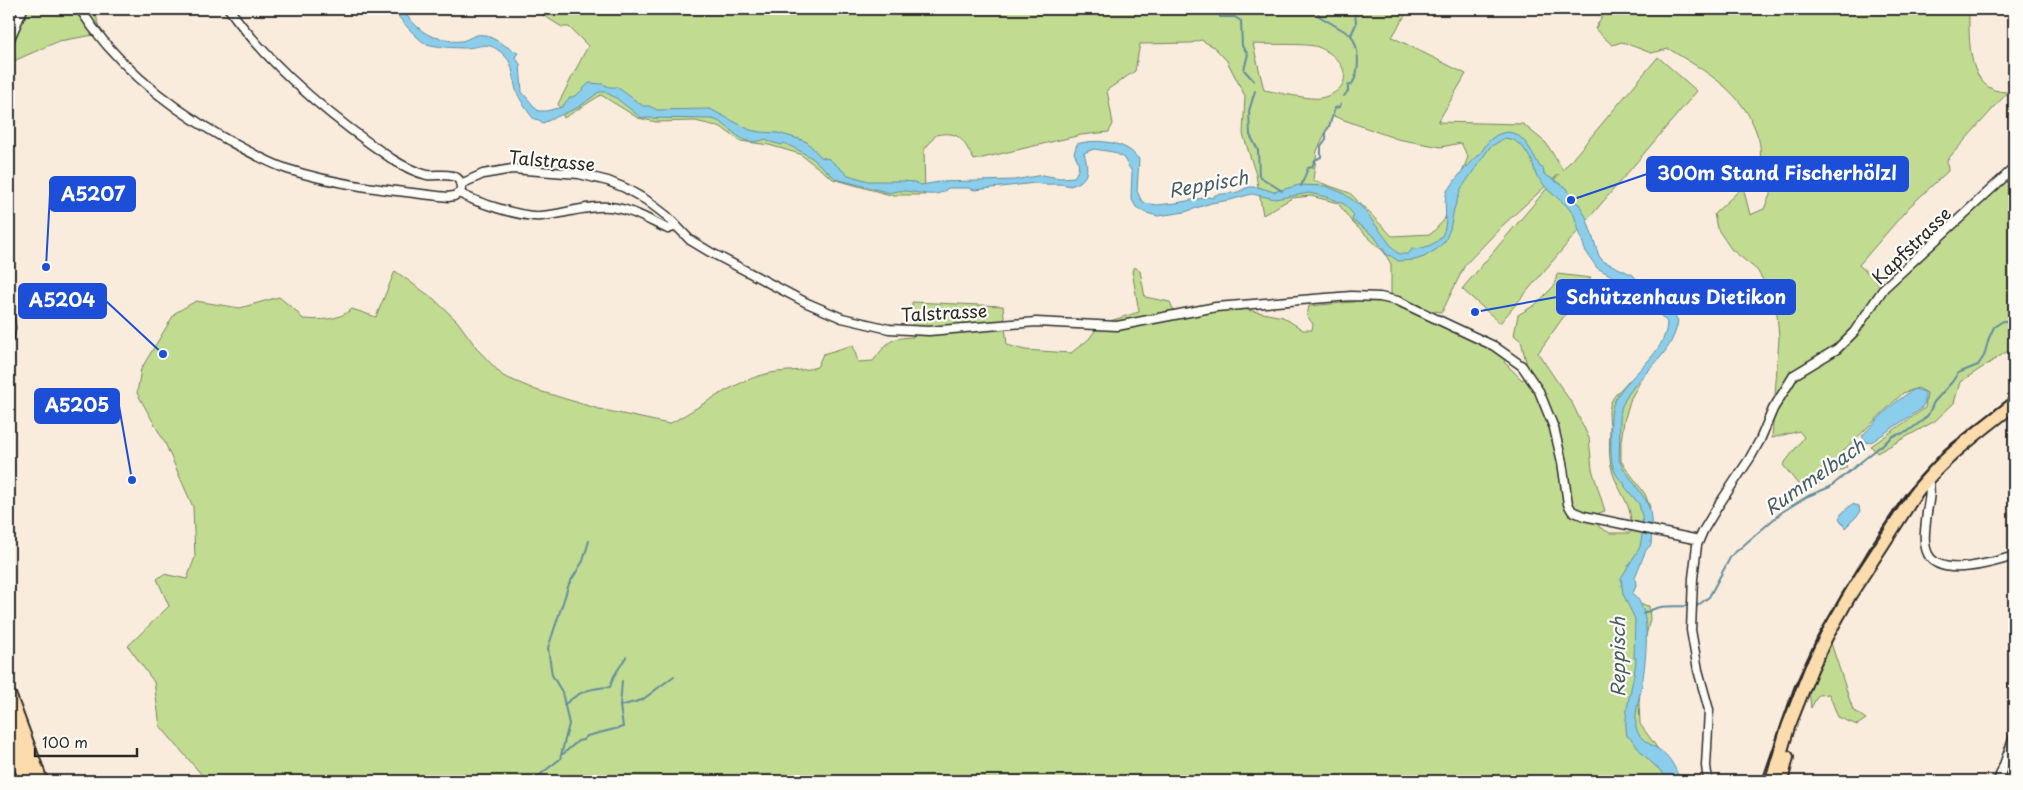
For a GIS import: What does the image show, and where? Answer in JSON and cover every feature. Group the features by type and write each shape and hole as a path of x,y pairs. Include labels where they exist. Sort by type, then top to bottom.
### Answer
{"highway":[{"path":"9,697 40,781"},
{"path":"9,732 28,781"}],"main road":[{"path":"1772,781 1788,727 1794,716 1814,661 1838,615 1917,491 1927,478 1955,452 2014,404"},
{"path":"1781,781 1791,740 1794,716"}],"street":[{"path":"9,40 23,9"},
{"path":"80,9 97,35 155,92 188,117 246,151 288,169 347,184 448,197 460,193"},
{"path":"229,9 252,37 302,88 356,133 405,166 426,174 458,179 461,184 460,193"},
{"name":"Kapfstrasse","path":"1699,540 1718,506 1750,458 1773,409 1794,375 1837,349 1854,332 1884,288 2014,168"},
{"name":"Talstrasse","path":"461,184 483,174 506,169 586,175 608,181 632,192 660,210 690,240 710,252 813,306 850,320 889,329 929,331 1036,322 1117,326 1201,309 1350,296 1371,296 1393,300 1494,346 1522,366 1539,391 1554,428 1562,462 1566,496 1570,508 1584,516 1699,540"},
{"path":"460,193 474,200 527,216 543,216 604,207 632,212 668,229 676,226"},
{"path":"9,312 11,328 9,339"},
{"path":"1927,478 1930,487 1925,540 1927,550 1932,559 1942,565 1970,566 1988,564 2014,556"},
{"path":"1699,540 1691,604 1692,642 1709,710 1706,766 1708,781"},
{"path":"1998,781 2014,737"}],"green space":[{"path":"9,9 95,9 100,34 59,41 16,60 9,61"},
{"path":"533,9 1409,9 1392,37 1466,74 1438,122 1523,124 1546,143 1563,170 1658,57 1697,91 1500,323 1462,289 1559,174 1503,225 1465,265 1442,312 1435,311 1433,320 1476,340 1507,358 1504,362 1522,380 1529,374 1521,341 1514,335 1518,315 1535,305 1554,286 1557,274 1591,278 1538,353 1573,405 1589,438 1592,469 1605,511 1599,513 1599,527 1610,533 1630,533 1631,517 1612,472 1609,408 1614,397 1628,381 1640,382 1631,398 1624,421 1621,461 1645,494 1650,507 1643,540 1631,579 1630,603 1649,606 1650,619 1645,640 1639,702 1640,724 1671,767 1675,781 207,781 160,726 154,682 128,646 169,606 157,579 164,574 187,579 195,557 193,507 165,443 137,393 141,369 175,313 196,301 240,308 279,297 303,319 335,318 352,309 376,317 395,271 434,299 457,321 479,351 503,376 536,390 599,409 669,424 741,383 766,374 817,367 823,354 853,345 858,362 873,361 890,342 899,338 913,337 912,302 1003,306 1007,345 1025,350 1071,353 1089,339 1100,324 1139,312 1132,271 1135,267 1140,271 1145,297 1170,302 1176,316 1208,310 1247,307 1247,310 1283,317 1303,330 1312,330 1313,324 1307,316 1309,306 1354,302 1356,300 1378,301 1391,294 1391,264 1384,252 1351,221 1338,203 1311,196 1292,198 1263,215 1256,175 1243,134 1245,96 1227,61 1214,47 1201,40 1191,43 1140,44 1135,71 1107,90 1113,124 1109,132 1081,135 974,160 960,138 951,134 936,135 924,150 925,195 890,195 833,179 800,154 769,145 740,141 721,127 695,121 656,122 638,118 601,95 564,118 558,104 588,46 569,27 562,27","holes":["1253,44 1318,47 1328,52 1342,66 1344,81 1340,88 1332,94 1321,98 1302,97 1264,90","1333,116 1397,139 1441,147 1461,143 1468,157 1444,220 1431,234 1392,236 1350,193 1313,180 1317,151"]},
{"path":"1606,9 1969,9 1970,48 1977,74 1984,84 1994,90 2008,92 1947,160 1948,171 1909,207 1859,265 1883,287 2014,168 2014,347 1960,382 1954,403 1935,421 1877,453 1871,446 1925,408 1927,393 1918,388 1903,393 1839,455 1847,467 1804,492 1783,465 1804,437 1799,431 1772,438 1779,338 1776,302 1757,270 1731,249 1717,228 1714,214 1743,187 1750,215 1764,209 1772,190 1772,172 1761,164 1759,140 1752,121 1743,107 1722,84 1669,49 1651,53 1622,42 1612,45 1595,29"},
{"path":"1831,643 1853,710 1866,719 1857,725 1838,717 1829,694 1818,695 1811,708 1809,690"}],"water":[{"path":"393,9 400,9 421,30 432,37 450,41 462,41 478,35 484,35 518,53 515,57 520,64 522,92 538,111 562,107 569,98 577,95 589,83 603,84 609,87 617,87 643,106 649,106 657,110 710,109 750,130 778,133 799,139 807,142 821,157 829,159 848,175 868,181 903,181 921,185 939,182 1014,180 1042,175 1060,178 1074,177 1078,168 1078,162 1074,153 1077,144 1097,141 1112,143 1126,148 1139,159 1137,191 1141,200 1145,203 1157,205 1208,197 1213,198 1215,195 1238,192 1248,187 1258,187 1274,192 1299,185 1326,186 1343,193 1362,207 1396,252 1400,254 1408,254 1412,249 1428,246 1442,236 1446,219 1445,202 1448,189 1491,139 1508,132 1515,134 1527,145 1540,167 1543,168 1544,174 1567,188 1573,201 1579,204 1586,217 1599,256 1603,261 1633,275 1655,301 1675,315 1678,321 1668,347 1636,384 1622,406 1619,459 1646,500 1650,510 1652,528 1651,545 1646,550 1635,577 1636,585 1633,594 1643,610 1646,633 1644,669 1636,727 1644,740 1668,758 1680,781 1669,780 1627,736 1627,707 1636,658 1634,658 1635,619 1623,594 1621,578 1640,547 1643,529 1639,504 1615,473 1611,452 1611,420 1614,402 1628,382 1660,345 1665,334 1667,322 1629,285 1597,268 1585,250 1574,215 1566,205 1548,190 1536,175 1532,161 1523,147 1514,140 1505,138 1490,147 1461,189 1445,241 1437,249 1424,257 1415,260 1398,261 1387,255 1374,236 1352,220 1354,215 1344,204 1330,198 1309,193 1275,199 1252,194 1211,203 1185,212 1158,216 1146,213 1136,207 1131,198 1132,172 1123,157 1113,152 1094,149 1084,153 1087,165 1086,174 1081,181 1070,186 1035,183 975,190 948,188 935,194 904,191 890,193 836,179 812,158 784,143 782,145 767,141 766,139 757,142 742,139 712,119 640,117 616,98 605,92 599,92 579,107 543,123 534,119 524,105 516,90 511,64 500,51 486,45 461,48 427,44 414,34"},
{"path":"1915,389 1925,392 1925,402 1921,409 1873,441 1867,443 1862,436 1894,404"},
{"path":"1852,504 1859,506 1860,513 1845,528 1839,518"}],"waterway":[{"path":"1220,9 1220,17 1235,17 1241,21 1242,46 1248,54 1244,70 1254,81"},
{"path":"1317,9 1319,16 1351,35"},
{"path":"1344,96 1348,91 1348,86 1352,84 1355,78 1358,66 1356,46 1351,35 1356,24 1355,9"},
{"path":"1255,91 1249,111 1250,135 1258,150 1259,176 1282,191"},
{"path":"1301,186 1308,168 1312,167 1315,160 1321,157 1321,146 1326,139 1326,131 1335,108 1341,104"},
{"name":"Rummelbach","path":"1693,606 1697,606 1709,597 1731,556 1782,512 1808,496 1830,487 1893,436 1907,432 1922,421 1928,415 1934,402 1958,373 1978,365 1984,356 1994,327 2003,321 2012,321 2014,323"},
{"path":"532,781 560,759 569,724 562,692 552,675 548,648 569,584 583,561 589,541"},
{"path":"1988,567 2007,562"},
{"name":"Rummelbach","path":"1643,614 1660,607 1688,606"},
{"path":"564,705 575,696 586,691 610,687 614,676 626,657"},
{"path":"563,754 587,736 623,727 620,706 642,700 674,676"},
{"path":"620,706 622,681"}],"railway":[{"path":"1762,781 1794,688 1818,636 1874,541 1906,493 1945,449 2014,395"}],"place":[{"name":"300m Stand Fischerhölzl","path":"1571,200"},
{"name":"A5207","path":"46,267"},
{"name":"Schützenhaus Dietikon","path":"1475,312"},
{"name":"A5204","path":"163,354"},
{"name":"A5205","path":"132,480"}],"water label":[{"name":"Reppisch","path":"1208,183"},
{"name":"Reppisch","path":"1617,657"}]}
